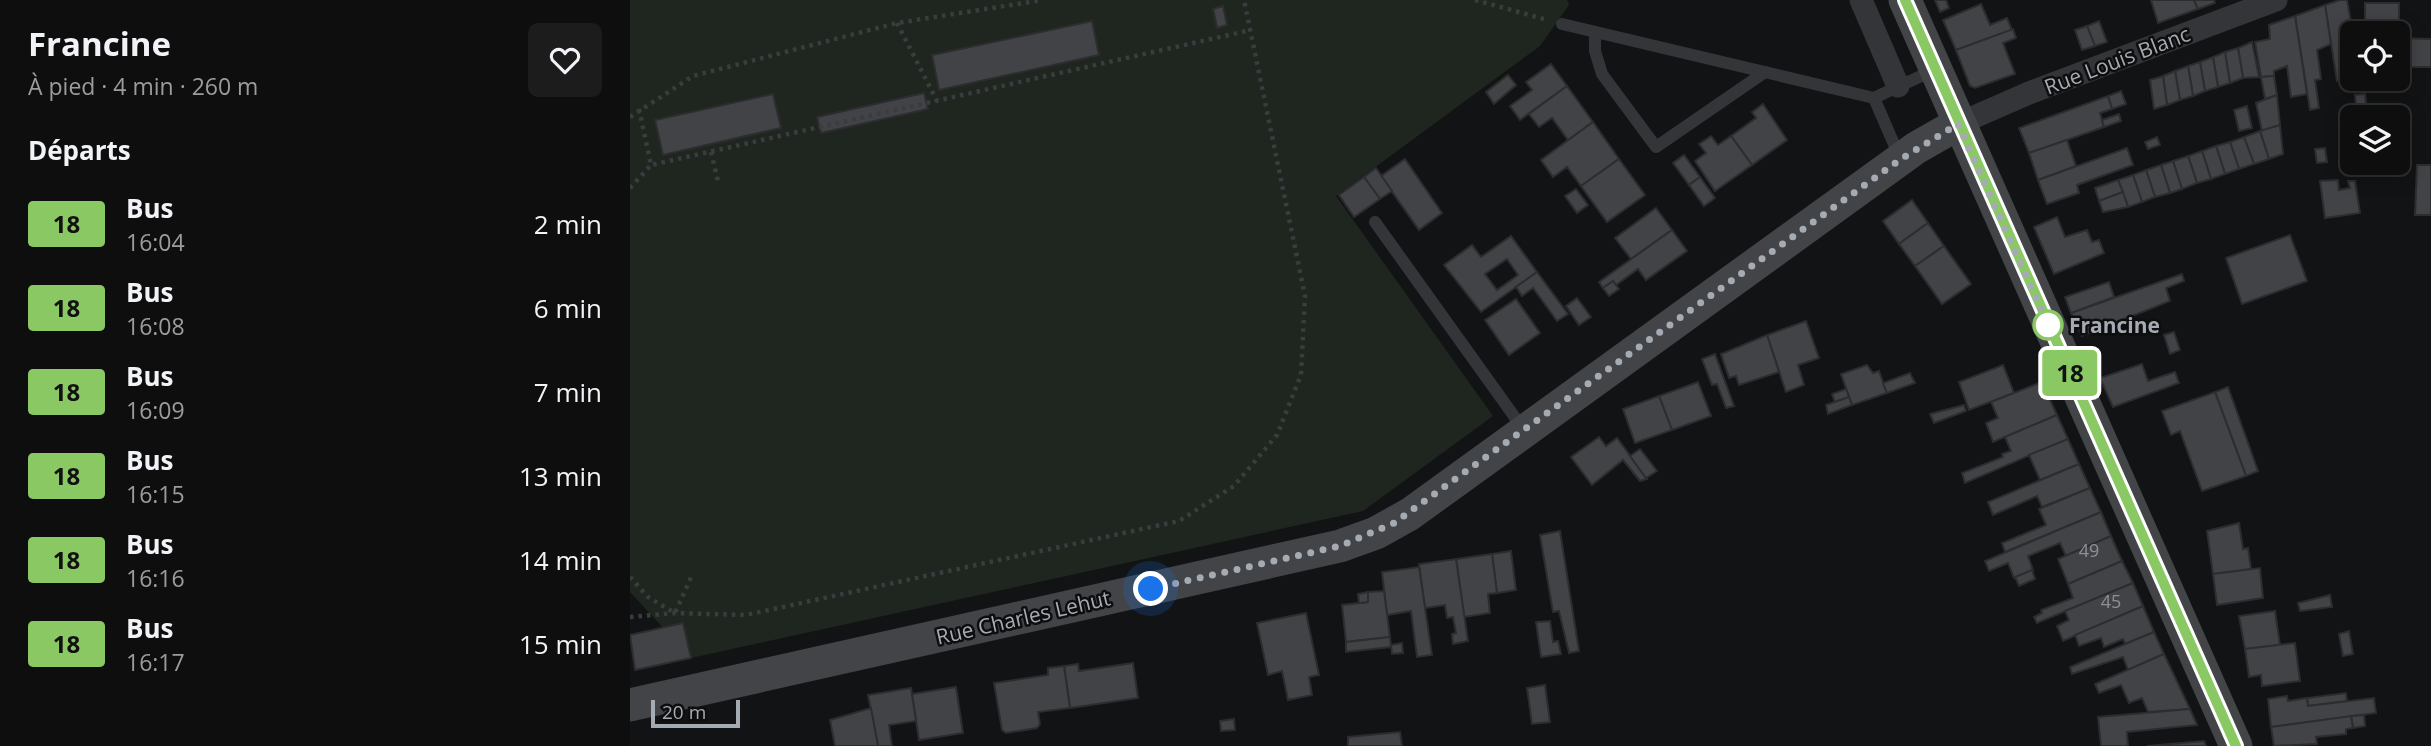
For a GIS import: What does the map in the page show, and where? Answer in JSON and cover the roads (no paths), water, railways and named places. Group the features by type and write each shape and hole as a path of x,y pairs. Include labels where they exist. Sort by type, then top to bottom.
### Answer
{"street":[{"path":"1861,0 1898,86"},
{"path":"1905,0 2236,746"},
{"name":"Rue Louis Blanc","path":"1958,124 2029,93 2276,0"},
{"name":"Rue Charles Lehut","path":"630,705 1340,546 1376,533 1410,514 1901,159 1958,124"}],"lane":[{"path":"1562,24 1874,98 1934,70"},
{"path":"1595,32 1595,51 1602,74 1656,146 1765,72"},
{"path":"1874,98 1901,159"},
{"path":"1375,222 1524,430"}],"place":[{"name":"Francine","path":"2048,325"}]}
